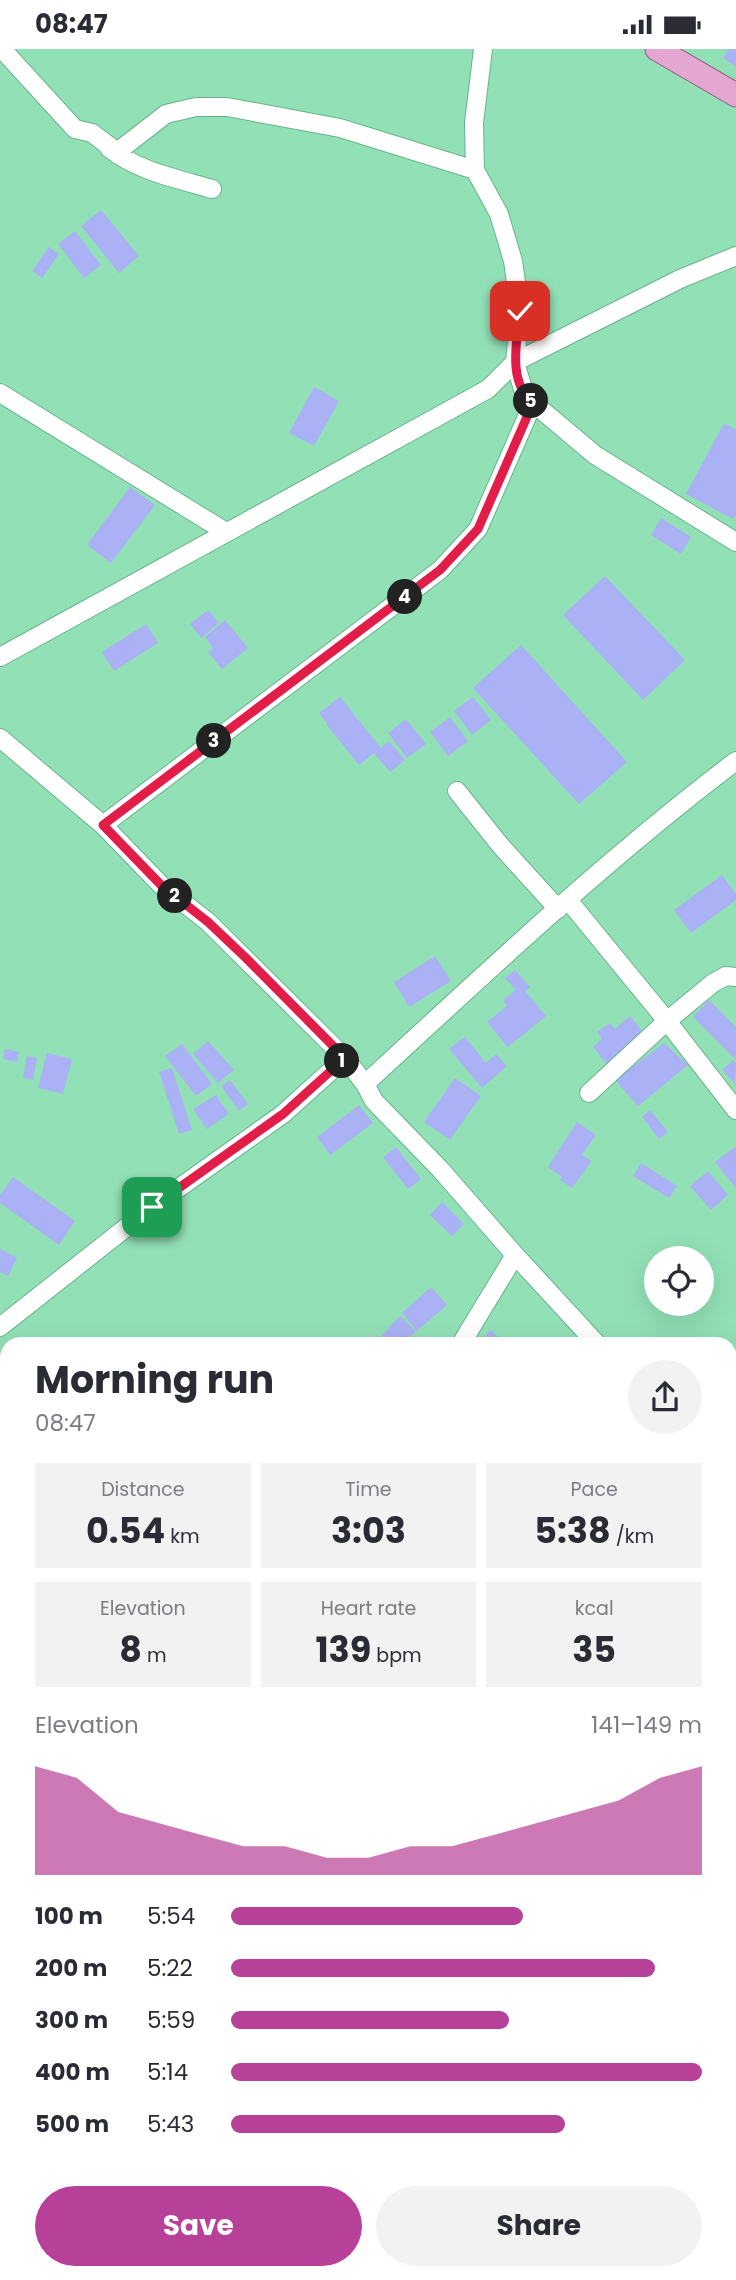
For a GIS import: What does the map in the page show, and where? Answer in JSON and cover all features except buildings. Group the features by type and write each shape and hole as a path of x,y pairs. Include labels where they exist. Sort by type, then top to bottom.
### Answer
{"main road":[{"path":"657,49 736,95"}],"street":[{"path":"2,49 75,129 92,134 117,152 166,114 196,107 227,107 340,128 475,170"},
{"path":"483,49 474,123 475,170 499,214 513,261 520,311 515,362 525,396 595,455 736,542"},
{"path":"92,134 117,154 158,174 212,189"},
{"path":"0,657 488,389 515,362 680,279 736,257"},
{"path":"0,393 226,532"},
{"path":"103,825 440,570 478,529 533,403"},
{"path":"0,738 103,825 161,885 208,922 345,1058 374,1101 440,1169 591,1337"},
{"path":"365,1084 666,814 736,761"},
{"path":"457,791 500,845 563,904 667,1021 736,1110"},
{"path":"589,1093 713,983 726,976 736,977"},
{"path":"0,1327 152,1207 283,1114 345,1058"},
{"path":"465,1337 515,1255"}],"route":[{"path":"152,1207 283,1114 345,1058 246,958 208,922 161,885 103,825 440,570 478,529 533,403 525,396 515,362 520,311"}]}
